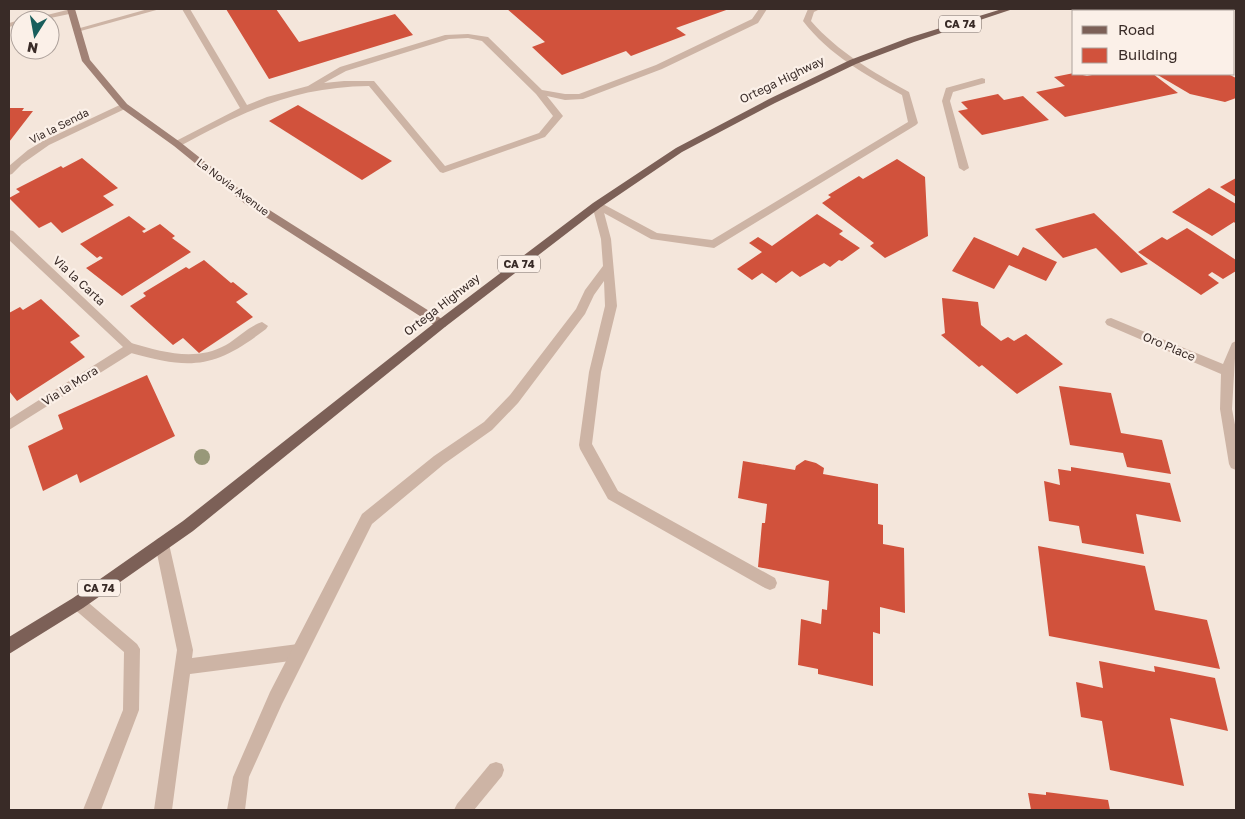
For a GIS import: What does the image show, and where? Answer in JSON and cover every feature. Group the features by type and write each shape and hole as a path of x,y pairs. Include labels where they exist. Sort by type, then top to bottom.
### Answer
{"main road":[{"name":"Ortega Highway","path":"9,646 78,603 188,526 441,324 597,205 678,150 853,62 911,40 1009,9"},
{"name":"La Novia Avenue","path":"71,10 86,61 124,106 177,144 248,201 441,324"}],"street":[{"path":"77,30 156,9"},
{"path":"186,9 244,108"},
{"path":"539,92 564,97 580,96 606,87 659,67 755,22 763,9"},
{"path":"597,205 655,236 714,244 914,123 906,94 853,62 817,35 806,21 811,11 816,9"},
{"path":"177,144 244,108 312,86 342,69 448,37 468,36 484,40 539,92 558,116 542,135 443,170 371,83 351,82 312,86"},
{"path":"964,168 946,101 949,90 982,81"},
{"name":"Via la Senda","path":"9,172 25,156 59,137 124,106"},
{"path":"597,205 606,239 611,306 596,372 585,445 613,495 770,583"},
{"name":"Via la Carta","path":"9,234 130,348"},
{"path":"236,810 241,777 298,652 367,519 439,460 488,426 514,398 575,318 608,267"},
{"name":"Oro Place","path":"1111,322 1227,371"},
{"path":"130,348 180,360 205,359 239,345 262,326"},
{"path":"1236,346 1227,371 1226,409 1236,464"},
{"name":"Via la Mora","path":"9,425 130,348"},
{"path":"162,544 184,650 163,810"},
{"path":"78,603 132,648 132,710 92,810"},
{"path":"182,667 298,652"},
{"path":"463,810 496,770"}],"building":[{"path":"226,9 276,9 299,42 395,14 413,35 269,79"},
{"path":"507,9 729,9 676,28 686,35 631,56 626,51 562,75 532,47 545,42"},
{"path":"1072,73 1072,75 1087,76 1154,75 1178,93 1065,117 1036,92 1065,86 1054,77"},
{"path":"1158,75 1230,75 1236,78 1236,98 1225,102 1190,94"},
{"path":"998,94 1004,100 1023,96 1049,120 982,135 958,111 968,109 961,102"},
{"path":"298,105 392,161 362,180 269,121"},
{"path":"9,108 24,108 22,111 33,111 9,142"},
{"path":"82,158 118,188 103,196 114,205 62,233 51,222 39,228 9,198 20,192 16,189 61,166 63,168"},
{"path":"897,159 925,177 928,236 885,258 870,246 874,243 822,203 831,197 828,195 859,176 863,179"},
{"path":"1236,178 1236,197 1220,187"},
{"path":"1209,188 1236,204 1236,224 1234,222 1212,236 1172,212"},
{"path":"1094,213 1148,264 1121,273 1096,248 1063,258 1035,229"},
{"path":"817,214 843,231 839,234 860,248 830,267 824,263 800,277 792,271 776,283 762,273 752,280 737,269 762,252 749,243 758,237 772,246"},
{"path":"129,216 146,229 142,231 144,233 160,224 175,236 172,238 191,252 122,296 86,268 103,258 100,256 97,258 80,244"},
{"path":"1187,228 1236,260 1236,271 1223,279 1212,272 1208,275 1219,283 1201,295 1138,252 1162,237 1167,240"},
{"path":"974,237 1018,256 1023,247 1057,262 1046,281 1009,265 994,289 952,271"},
{"path":"204,260 231,283 233,282 248,294 236,302 253,317 199,353 183,338 173,345 130,306 146,296 143,293 186,267 189,269"},
{"path":"942,298 978,302 981,325 1001,341 1008,337 1014,341 1026,334 1063,364 1017,394 982,365 979,367 941,335 945,333"},
{"path":"41,299 80,336 70,342 85,357 17,401 9,391 9,313 20,307 23,310"},
{"path":"147,375 175,436 80,483 77,474 43,491 28,446 63,429 58,415"},
{"path":"1059,386 1111,393 1121,433 1162,440 1171,474 1127,467 1123,453 1070,445"},
{"path":"805,460 816,463 824,468 823,474 878,484 878,524 883,525 883,544 904,548 905,613 880,607 880,634 873,632 873,686 818,674 818,669 798,665 801,619 821,624 822,609 827,610 829,581 758,567 762,523 765,523 767,504 738,498 743,461 795,470 796,466"},
{"path":"1071,467 1170,483 1181,522 1136,514 1144,554 1082,543 1079,526 1049,521 1044,481 1060,485 1058,469 1071,471"},
{"path":"1038,546 1145,566 1155,610 1207,620 1220,669 1049,636"},
{"path":"1099,661 1155,672 1154,666 1215,678 1228,731 1170,718 1184,786 1110,770 1102,721 1081,717 1076,682 1103,688"},
{"path":"1046,792 1108,800 1110,810 1031,810 1028,793 1046,795"}]}
